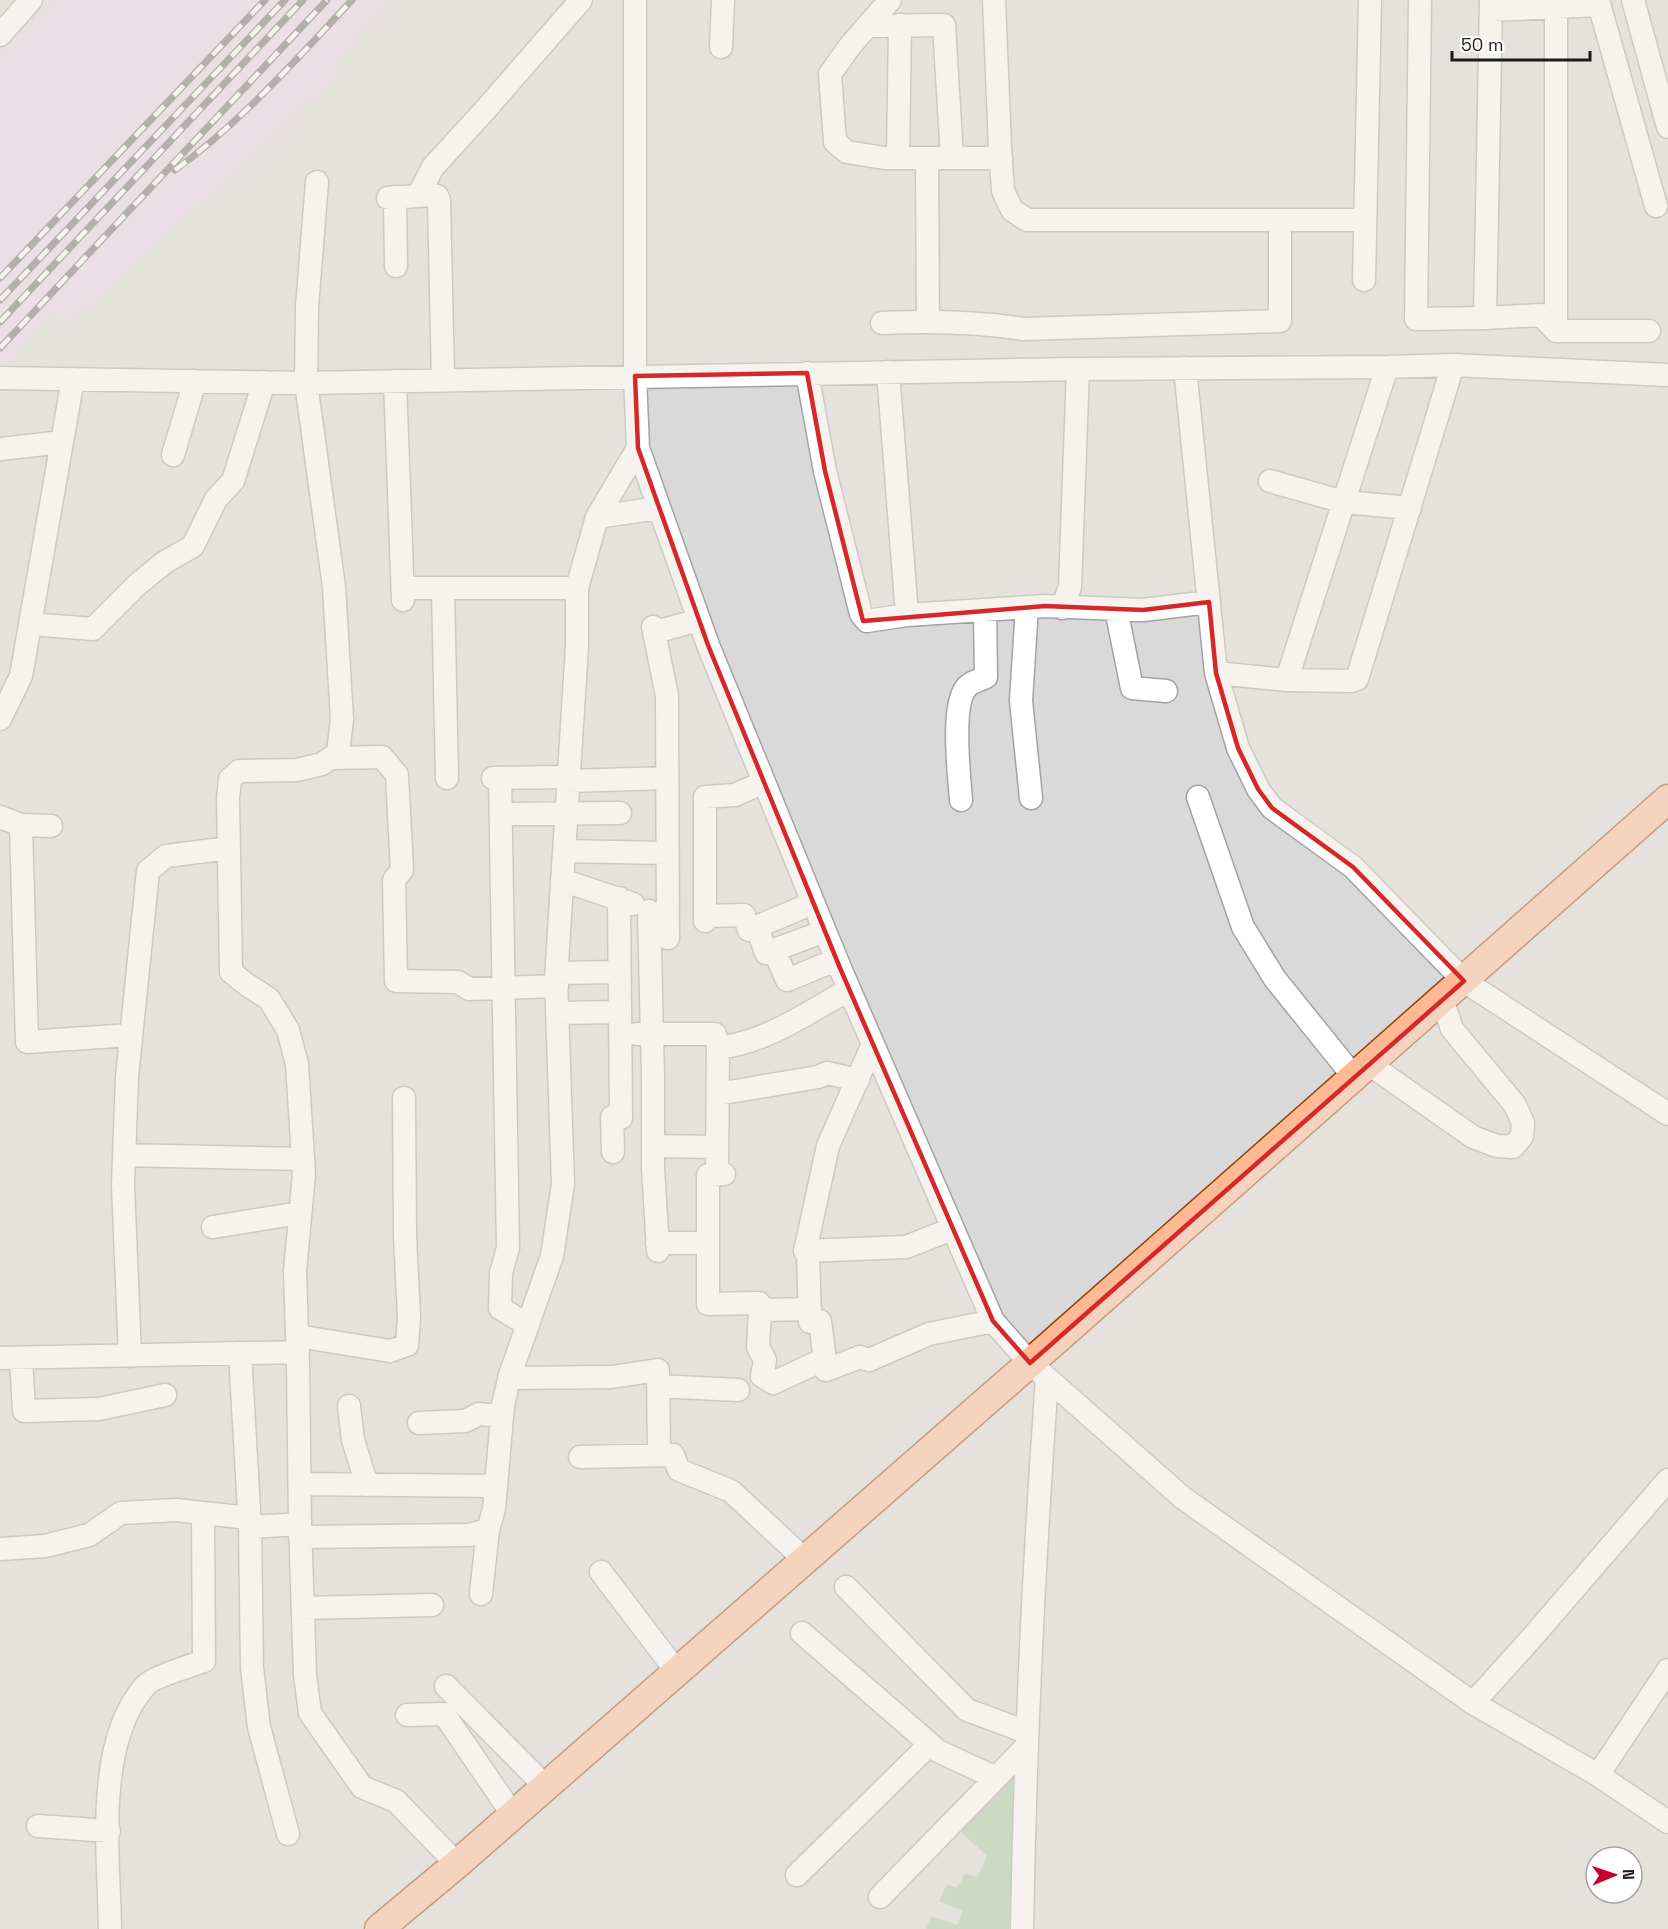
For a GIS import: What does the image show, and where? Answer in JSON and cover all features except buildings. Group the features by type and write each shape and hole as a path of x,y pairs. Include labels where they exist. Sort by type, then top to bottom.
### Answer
{"main road":[{"path":"379,1929 546,1787 805,1560 1039,1370 1362,1070 1668,799"}],"street":[{"path":"418,196 433,167 581,0"},
{"path":"635,0 635,376 638,448 699,620 836,960 993,1322 1039,1370 1183,1498 1473,1703 1598,1775 1666,1818"},
{"path":"721,47 723,0"},
{"path":"890,0 830,74 835,142 847,152 858,155 898,158 1001,158"},
{"path":"994,0 1003,191 1012,210 1027,220 1365,220"},
{"path":"1364,280 1370,0"},
{"path":"1420,0 1416,319 1541,315 1556,331 1650,331"},
{"path":"1633,0 1668,127"},
{"path":"0,36 27,1"},
{"path":"1485,318 1491,5 1599,3 1656,206"},
{"path":"1556,4 1556,331"},
{"path":"898,158 900,25"},
{"path":"868,26 944,25 952,158"},
{"path":"927,158 928,321"},
{"path":"317,182 307,307 306,382 334,588 342,719 338,753 322,764 297,770 239,771 230,780 228,798 231,972 269,999 288,1030 297,1064 304,1174 295,1271 300,1531 305,1675 310,1713 362,1787 396,1802 457,1864"},
{"path":"396,266 391,198 437,196 439,200 443,380"},
{"path":"882,323 928,321 1024,329 1280,321 1280,220"},
{"path":"1216,673 1287,679 1351,681 1357,679 1453,365"},
{"path":"0,378 306,382 1078,369 1387,368 1453,365 1668,375"},
{"path":"1185,368 1216,673 1238,748 1258,789 1272,808 1353,867 1464,981 1668,1114"},
{"path":"1287,679 1387,368"},
{"path":"1062,608 1070,586 1078,369"},
{"path":"888,372 907,615"},
{"path":"807,373 825,471 861,614 867,621 907,615 1044,606 1143,610 1209,602"},
{"path":"0,718 21,676 73,379"},
{"path":"173,455 195,381"},
{"path":"395,381 403,594 428,587 443,589 577,588"},
{"path":"30,624 93,629 138,584 165,562 193,546 216,499 233,481 264,382"},
{"path":"0,449 62,442"},
{"path":"481,1594 488,1530 494,1509 502,1416 509,1378 552,1256 563,1184 557,979 576,646 577,588 597,517 638,448"},
{"path":"1270,481 1344,502 1410,508"},
{"path":"597,517 659,508"},
{"path":"443,589 447,778"},
{"path":"1027,607 1021,701 1030,798"},
{"path":"1116,609 1132,688 1166,691"},
{"path":"961,800 958,742 960,697 968,685 986,677 985,610"},
{"path":"699,620 654,630 667,696 667,778 666,854 652,1034 653,1146 657,1247 707,1243"},
{"path":"331,758 382,757 397,775 402,870 394,880 396,981 458,982 470,989 505,987 619,972"},
{"path":"528,1325 500,1308 501,1274 508,1248 501,814 497,778 667,778"},
{"path":"706,913 705,797 735,795 764,782"},
{"path":"1198,797 1243,927 1275,979 1362,1070 1473,1137 1497,1146 1513,1147 1522,1136 1522,1123 1515,1105 1452,1029 1442,999"},
{"path":"666,803 706,802"},
{"path":"501,814 620,813"},
{"path":"0,817 21,825 51,826"},
{"path":"21,825 27,1042 130,1035"},
{"path":"130,1356 123,1185 124,1155 130,1035 148,871 166,856 229,848"},
{"path":"564,851 666,854"},
{"path":"562,880 660,908 744,915 749,930 813,903"},
{"path":"613,1152 612,1117 621,1118 620,898"},
{"path":"660,908 668,938"},
{"path":"757,927 766,953 825,932"},
{"path":"774,950 787,980 836,960"},
{"path":"718,1048 741,1045 792,1024 849,990"},
{"path":"557,1013 620,1023 652,1034 715,1034 718,1048 717,1147 721,1174 708,1175 708,1304 759,1303 758,1347 765,1360 762,1376 773,1383 818,1362 826,1370"},
{"path":"826,1370 820,1321 810,1322 808,1251 805,1251 828,1146 873,1044"},
{"path":"718,1094 818,1077 827,1073 858,1080"},
{"path":"621,1077 653,1077"},
{"path":"165,1395 99,1409 24,1411 11,1359 240,1353 298,1344 390,1352 407,1345 409,1317 405,1236 404,1098"},
{"path":"653,1146 717,1147"},
{"path":"124,1155 303,1159"},
{"path":"213,1227 300,1213"},
{"path":"808,1251 906,1247 952,1228"},
{"path":"760,1310 810,1309"},
{"path":"826,1370 860,1357 869,1360 929,1334 993,1322"},
{"path":"240,1353 249,1522 252,1668 259,1727 288,1834"},
{"path":"509,1378 612,1377 657,1370 659,1455"},
{"path":"1022,1929 1026,1740 1039,1486 1039,1370"},
{"path":"658,1386 738,1390"},
{"path":"349,1406 353,1440 368,1485"},
{"path":"419,1424 465,1421 479,1414 502,1416"},
{"path":"580,1457 673,1455 679,1470 731,1491 805,1560"},
{"path":"1473,1703 1660,1501 1668,1480"},
{"path":"300,1484 496,1486"},
{"path":"0,1549 45,1546 90,1535 121,1513 176,1510 300,1531 449,1536 469,1535 488,1530"},
{"path":"111,1929 109,1783 115,1744 131,1708 146,1684 204,1661 202,1513"},
{"path":"601,1572 677,1672"},
{"path":"846,1587 967,1710 1026,1740"},
{"path":"303,1608 432,1605"},
{"path":"802,1633 938,1751 996,1778"},
{"path":"1598,1775 1668,1670"},
{"path":"446,1686 546,1787"},
{"path":"407,1715 444,1714 513,1815"},
{"path":"880,1897 996,1778 1026,1740"},
{"path":"797,1875 930,1744"},
{"path":"38,1826 109,1831"}],"highlighted area":[{"path":"807,373 825,471 863,621 1045,606 1143,610 1209,602 1216,673 1238,748 1258,789 1272,808 1353,867 1464,981 1030,1363 993,1321 840,968 708,645 638,448 635,376"}],"shaded area":[{"path":"0,0 1668,0 1668,1929 0,1929"},
{"path":"54,0 392,0 332,64 339,73 275,134 66,327 53,311 5,368 0,367 0,55"}],"green space":[{"path":"1031,1776 1027,1929 926,1929 931,1916 957,1925 963,1911 939,1901 947,1884 957,1888 965,1874 978,1877 987,1856 960,1831 1004,1777"}],"railway":[{"path":"0,278 265,0"},
{"path":"0,300 285,0"},
{"path":"0,322 303,0"},
{"path":"0,348 327,0"},
{"path":"175,170 223,132 245,111 289,68 352,0"}]}
